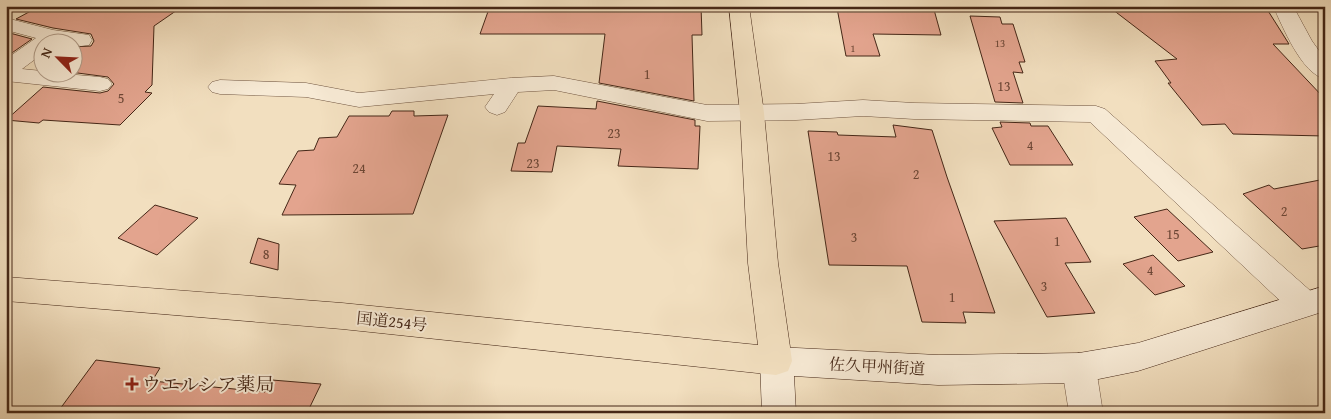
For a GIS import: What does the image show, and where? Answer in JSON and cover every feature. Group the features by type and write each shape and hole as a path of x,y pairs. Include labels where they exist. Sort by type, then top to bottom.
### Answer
{"highway":[{"path":"739,6 752,113 763,263 776,361"},
{"name":"国道254号","path":"6,289 378,319 776,361"}],"street":[{"path":"1283,6 1294,30 1318,66 1325,72"},
{"path":"10,17 33,32"},
{"path":"6,70 32,52"},
{"path":"6,74 100,84"},
{"path":"220,87 306,90 359,100 511,85 554,83 707,113 863,108 914,111 1096,114 1314,300"},
{"path":"497,107 511,85"},
{"name":"佐久甲州街道","path":"776,361 938,370 1079,368 1138,357 1314,300"},
{"path":"776,361 778,413"},
{"path":"1079,368 1086,413"}],"building":[{"path":"40,6 183,6 154,26 152,85 145,92 152,93 120,125 43,120 39,123 6,120 43,87 100,93 108,91 114,84 108,77 82,74 82,46 91,46 94,41 91,34 53,28 16,19"},
{"path":"490,6 701,6 702,35 692,35 694,101 599,83 605,34 480,34"},
{"path":"853,6 933,6 941,35 873,34 880,56 846,56 837,8 853,9"},
{"path":"1108,6 1265,6 1289,44 1273,44 1325,99 1325,136 1233,134 1225,124 1202,125 1168,83 1171,83 1155,61 1177,59"},
{"path":"970,16 1000,17 1002,24 1013,24 1025,62 1019,62 1023,73 1013,72 1023,103 995,102"},
{"path":"6,32 32,39 6,57"},
{"path":"597,101 695,120 695,126 700,126 698,169 618,166 621,149 557,146 552,172 511,171 518,143 525,143 538,106 596,109"},
{"path":"392,111 414,111 414,116 448,115 413,214 282,215 296,185 279,184 298,151 314,150 319,138 337,137 349,116 389,116"},
{"path":"1000,122 1048,126 1073,165 1010,165 992,128 1002,127"},
{"path":"893,125 932,130 995,313 963,312 966,323 922,322 907,266 829,265 808,131 837,132 838,135 896,137"},
{"path":"1325,179 1325,245 1302,249 1243,194 1269,185 1274,189"},
{"path":"155,205 198,218 157,255 118,238"},
{"path":"1167,209 1213,252 1178,261 1134,217"},
{"path":"1066,218 1091,262 1065,263 1095,313 1047,317 994,221"},
{"path":"258,238 279,244 278,270 250,263"},
{"path":"1153,255 1185,286 1155,295 1123,264"},
{"name":"ウエルシア薬局","path":"96,360 160,368 152,381 265,392 272,380 321,384 307,413 57,413"}],"place":[{"name":"ウエルシア薬局","path":"132,384"}]}
